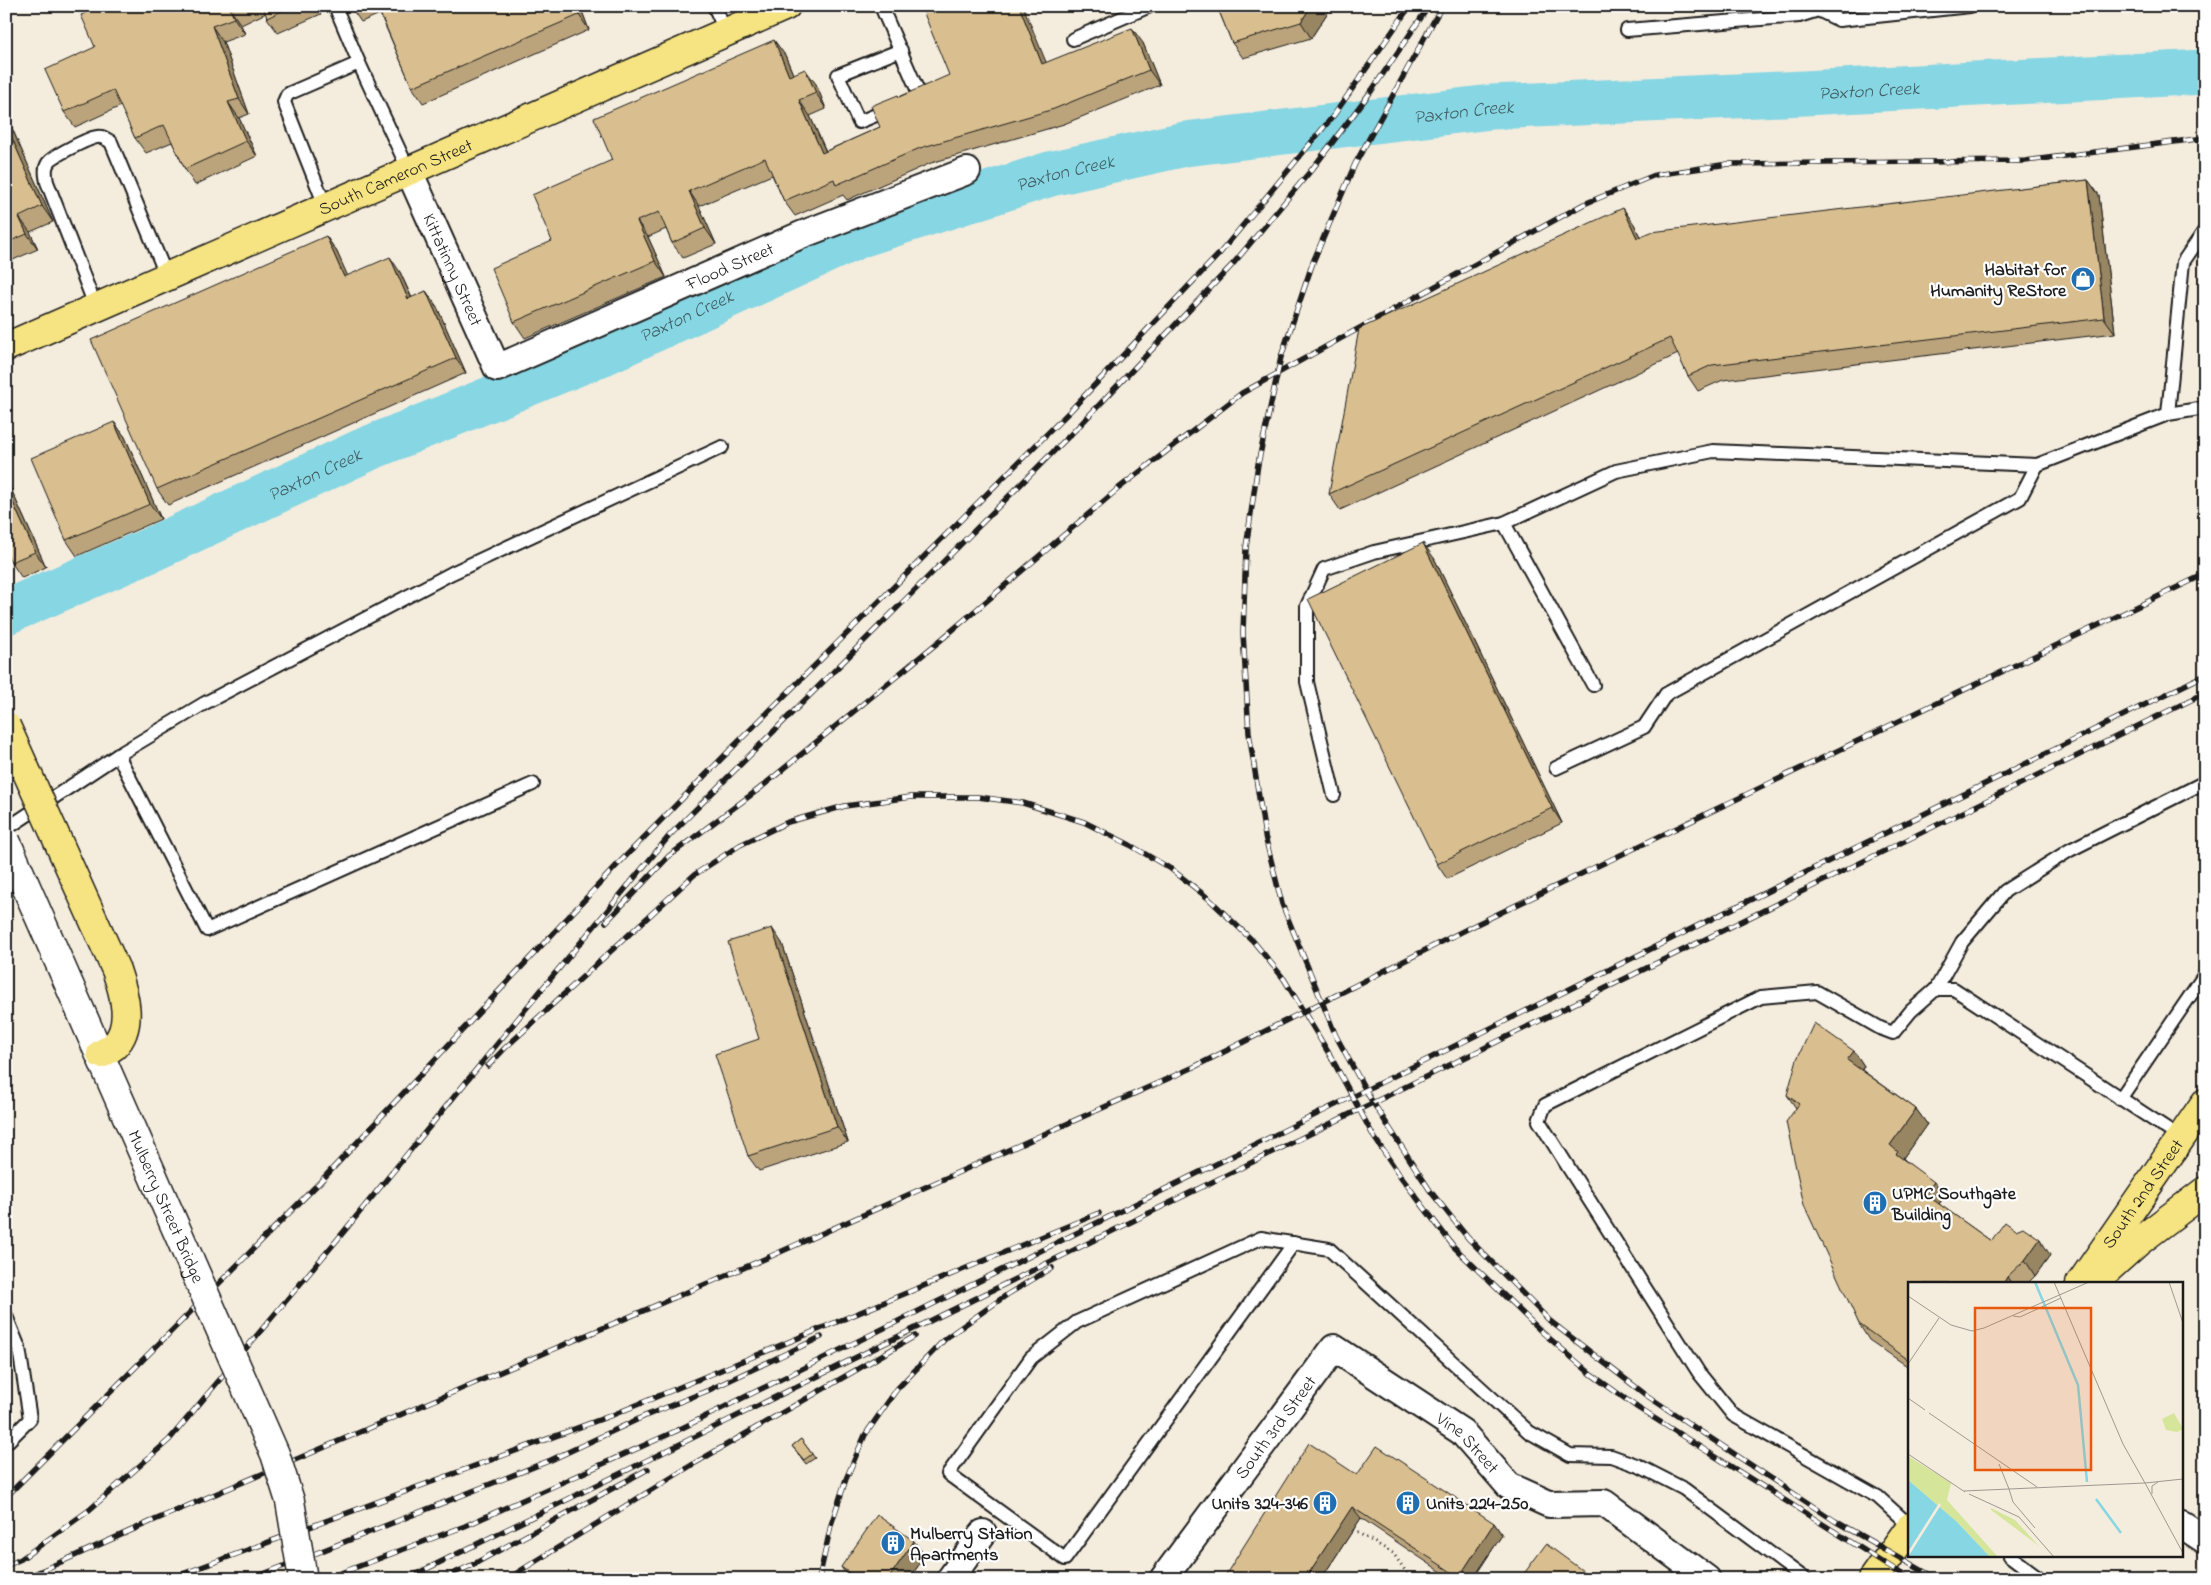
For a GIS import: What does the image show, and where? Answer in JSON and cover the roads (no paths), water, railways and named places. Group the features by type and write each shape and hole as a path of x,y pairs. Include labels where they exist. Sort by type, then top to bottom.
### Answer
{"main road":[{"name":"South Cameron Street","path":"6,347 786,6"},
{"path":"6,726 122,987 126,1005 121,1033 114,1045 101,1054"},
{"name":"Mulberry Street Bridge","path":"6,841 275,1454 290,1501 303,1579"},
{"name":"South 2nd Street","path":"2081,1282 2205,1103"},
{"name":"South 2nd Street","path":"2095,1282 2138,1242 2205,1190"},
{"path":"1874,1579 1908,1530"}],"street":[{"name":"Kittatinny Street","path":"409,171 497,368"},
{"name":"Flood Street","path":"497,368 801,235 967,171"},
{"name":"South 3rd Street","path":"1163,1579 1334,1348"},
{"name":"Vine Street","path":"1334,1348 1462,1432 1510,1486 1549,1504 1604,1503 1707,1579"},
{"path":"2184,1525 2205,1540"},
{"path":"950,1579 983,1533"}],"lane":[{"path":"335,6 409,171"},
{"path":"714,6 726,32"},
{"path":"881,6 920,96 859,122 838,75 900,50"},
{"path":"1073,39 1150,6"},
{"path":"1627,30 1799,16 1818,8 1839,20 1970,6"},
{"path":"326,208 284,102 290,93 359,63"},
{"path":"96,308 47,182 45,172 48,162 95,137 104,137 111,142 167,277"},
{"path":"2168,414 2184,262 2205,230"},
{"path":"1334,795 1307,682 1307,606 1324,569 1374,552 1504,523 1616,471 1713,451 2037,465 2168,414 2205,408"},
{"path":"6,829 118,755 205,703 452,573 722,447"},
{"path":"1556,768 1644,728 1666,694 2020,498 2037,465"},
{"path":"1504,523 1593,685"},
{"path":"118,755 207,930 533,784"},
{"path":"1908,1525 1878,1497 1733,1415 1699,1373 1539,1121 1545,1104 1761,998 1817,992 1880,1028 1893,1033 1911,1011 1936,989 1962,942 2005,891 2070,850 2205,782"},
{"path":"2120,1099 2205,974"},
{"path":"1936,989 1954,989 2180,1138"},
{"path":"1294,1243 1065,1559 948,1474 1031,1358 1076,1322 1261,1238 1294,1243 1329,1249 1529,1432 1570,1455 1611,1456 1639,1466 1684,1489 1805,1579"},
{"path":"6,1316 19,1348 30,1419 6,1443"},
{"path":"2013,1558 2041,1579"}],"waterway":[{"name":"Paxton Creek","path":"6,612 148,551 367,449 601,354 860,235 1050,174 1185,144 1491,107 2205,72"}],"railway":[{"path":"6,1497 320,1182 619,863 1070,411 1220,253 1334,115 1410,6"},
{"path":"6,1566 21,1559 88,1511 169,1440 337,1240 670,835 1082,423 1233,264 1313,168 1372,90 1429,6"},
{"path":"1442,6 1355,164 1313,262 1281,357 1258,464 1246,548 1243,633 1249,733 1265,836 1282,904 1336,1036 1370,1098 1431,1192 1468,1238 1550,1321 1646,1395 1835,1521 1937,1579"},
{"path":"606,922 669,856 759,789 942,639 1119,488 1242,393 1584,204 1655,175 1728,164 2025,161 2205,138"},
{"path":"23,1579 150,1522 769,1257 1194,1067 1477,924 2205,574"},
{"path":"325,1579 465,1526 676,1431 2205,675"},
{"path":"406,1579 2205,693"},
{"path":"488,1066 505,1048 694,875 740,845 788,822 845,806 911,797 978,797 1023,803 1084,822 1130,845 1171,869 1208,898 1253,941 1284,979 1331,1057 1374,1137 1401,1177 1454,1247 1542,1332 1591,1374 1638,1408 1910,1579"},
{"path":"169,1579 615,1414 1099,1213"},
{"path":"819,1579 831,1525 846,1479 865,1435 897,1389 946,1338 1008,1294 1052,1268"},
{"path":"507,1579 695,1463 915,1336"},
{"path":"251,1579 551,1460 645,1416 709,1390 821,1337"},
{"path":"442,1579 474,1564 648,1469"}],"place":[{"name":"Habitat for Humanity ReStore","path":"2083,279"},
{"name":"UPMC Southgate Building","path":"1875,1203"},
{"name":"Units 324-346","path":"1325,1503"},
{"name":"Units 224-250","path":"1408,1503"},
{"name":"Mulberry Station Apartments","path":"893,1543"}]}
